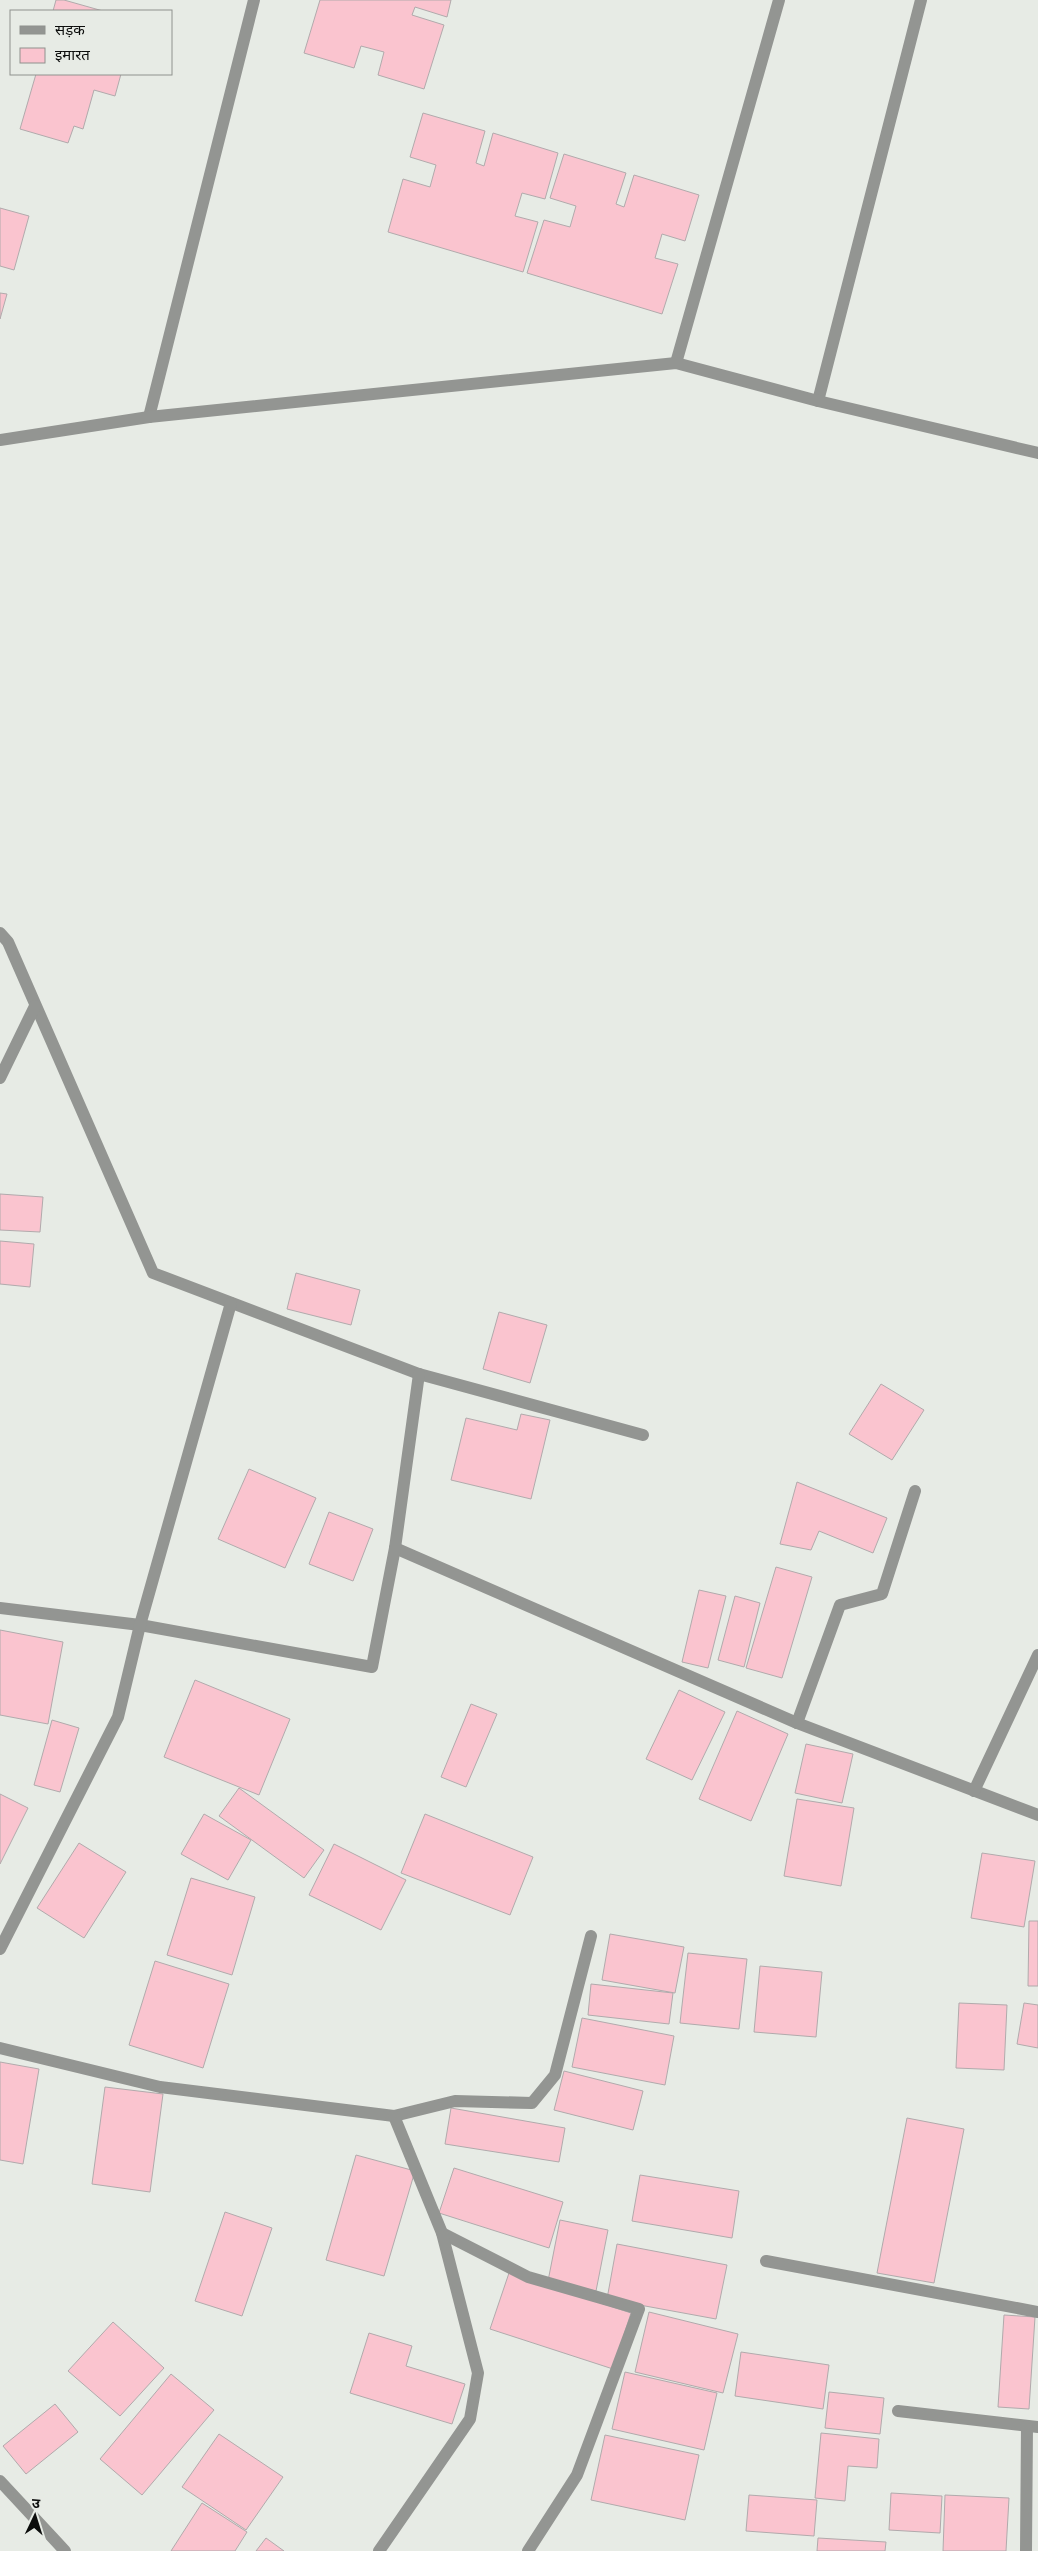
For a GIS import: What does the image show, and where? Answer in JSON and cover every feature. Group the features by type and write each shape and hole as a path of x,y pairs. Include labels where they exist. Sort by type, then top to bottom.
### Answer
{"street":[{"path":"149,417 254,0"},
{"path":"676,363 778,0"},
{"path":"818,401 921,0"},
{"path":"0,440 149,417 676,363 818,401 1038,453"},
{"path":"0,933 8,942 153,1273 419,1374 643,1435"},
{"path":"0,1078 35,1006"},
{"path":"0,1949 118,1717 140,1624 231,1303"},
{"path":"0,1608 140,1624 372,1667 395,1548 419,1374"},
{"path":"797,1723 840,1605 882,1594 914,1491"},
{"path":"395,1548 797,1723 1038,1815"},
{"path":"974,1790 1038,1655"},
{"path":"0,2048 160,2087 394,2116 455,2101 532,2103 555,2075 591,1936"},
{"path":"379,2551 470,2419 478,2373 442,2234 394,2116"},
{"path":"442,2234 528,2277 639,2309 577,2475 528,2551"},
{"path":"766,2261 1038,2312"},
{"path":"898,2411 1033,2427 1026,2551"},
{"path":"0,2480 65,2551"}],"building":[{"path":"56,0 64,0 99,10 53,10"},
{"path":"320,0 451,0 447,17 415,7 412,15 444,25 424,89 378,75 384,52 361,46 354,68 304,53"},
{"path":"36,75 121,75 115,96 94,90 83,129 74,126 68,143 20,129"},
{"path":"423,113 485,131 476,163 484,166 493,133 558,153 545,199 522,193 515,216 538,222 523,272 388,232 403,179 430,187 436,165 410,157"},
{"path":"564,154 626,173 616,204 624,207 634,175 699,195 685,241 662,234 655,258 678,264 662,314 527,273 544,220 570,227 576,206 550,198"},
{"path":"0,208 29,216 14,270 0,266"},
{"path":"0,293 7,294 0,319"},
{"path":"0,1194 43,1197 40,1232 0,1230"},
{"path":"0,1241 34,1244 30,1287 0,1284"},
{"path":"296,1273 360,1290 351,1325 287,1309"},
{"path":"499,1312 547,1325 530,1383 483,1369"},
{"path":"881,1384 924,1410 892,1460 849,1434"},
{"path":"521,1414 550,1420 531,1499 451,1480 466,1418 517,1430"},
{"path":"249,1469 316,1498 285,1568 218,1539"},
{"path":"797,1482 887,1518 873,1553 819,1531 811,1550 780,1544"},
{"path":"329,1512 373,1529 353,1581 309,1564"},
{"path":"776,1567 812,1577 782,1678 746,1668"},
{"path":"699,1590 726,1596 708,1668 682,1662"},
{"path":"735,1596 760,1603 744,1667 718,1660"},
{"path":"0,1630 63,1642 48,1724 0,1715"},
{"path":"195,1680 290,1719 259,1795 164,1757"},
{"path":"679,1690 725,1712 692,1780 646,1759"},
{"path":"471,1704 497,1714 466,1787 441,1777"},
{"path":"737,1711 788,1734 751,1821 699,1799"},
{"path":"52,1720 79,1728 60,1792 34,1785"},
{"path":"806,1744 853,1754 842,1803 795,1793"},
{"path":"239,1788 324,1850 304,1878 219,1816"},
{"path":"0,1794 28,1808 0,1864"},
{"path":"797,1799 854,1808 841,1886 784,1876"},
{"path":"204,1814 251,1840 228,1880 181,1854"},
{"path":"425,1814 533,1857 510,1915 401,1873"},
{"path":"79,1843 126,1872 84,1938 37,1908"},
{"path":"334,1844 406,1880 381,1930 309,1895"},
{"path":"982,1853 1035,1861 1024,1927 971,1918"},
{"path":"191,1878 255,1897 232,1975 167,1955"},
{"path":"1029,1921 1038,1921 1038,1986 1028,1986"},
{"path":"610,1934 684,1947 675,1993 602,1980"},
{"path":"688,1953 747,1959 739,2029 680,2023"},
{"path":"155,1961 229,1984 203,2068 129,2045"},
{"path":"760,1966 822,1972 816,2037 754,2032"},
{"path":"591,1984 673,1993 669,2024 588,2015"},
{"path":"959,2003 1007,2005 1004,2070 956,2068"},
{"path":"1024,2003 1038,2005 1038,2048 1017,2044"},
{"path":"582,2018 674,2036 665,2085 572,2067"},
{"path":"0,2062 39,2069 23,2164 0,2160"},
{"path":"564,2071 643,2091 633,2130 554,2110"},
{"path":"105,2087 163,2094 150,2192 92,2184"},
{"path":"451,2108 565,2128 559,2162 445,2144"},
{"path":"907,2118 964,2129 934,2283 877,2273"},
{"path":"356,2155 415,2171 384,2276 326,2260"},
{"path":"454,2168 563,2202 549,2248 439,2213"},
{"path":"640,2175 739,2191 732,2238 632,2221"},
{"path":"225,2212 272,2228 242,2316 195,2301"},
{"path":"560,2220 608,2230 596,2291 548,2281"},
{"path":"617,2244 727,2265 716,2319 607,2299"},
{"path":"509,2273 631,2313 613,2369 490,2329"},
{"path":"649,2312 738,2334 723,2393 635,2372"},
{"path":"1004,2315 1035,2317 1029,2409 998,2407"},
{"path":"113,2322 164,2368 120,2416 68,2371"},
{"path":"369,2333 412,2346 406,2366 465,2384 452,2424 350,2393"},
{"path":"741,2352 829,2365 823,2409 735,2396"},
{"path":"625,2372 717,2393 704,2450 612,2429"},
{"path":"171,2374 214,2410 142,2495 100,2459"},
{"path":"829,2392 884,2398 880,2434 825,2428"},
{"path":"55,2404 78,2432 26,2474 3,2446"},
{"path":"821,2433 879,2439 877,2468 848,2466 845,2501 815,2498"},
{"path":"219,2434 283,2477 246,2530 182,2487"},
{"path":"605,2435 699,2455 685,2520 591,2500"},
{"path":"891,2493 942,2496 940,2533 889,2530"},
{"path":"749,2495 817,2500 814,2536 746,2531"},
{"path":"945,2495 1009,2498 1006,2551 943,2551"},
{"path":"202,2503 247,2532 235,2551 171,2551"},
{"path":"266,2538 284,2551 256,2551"},
{"path":"818,2538 886,2542 885,2551 817,2551"}]}
